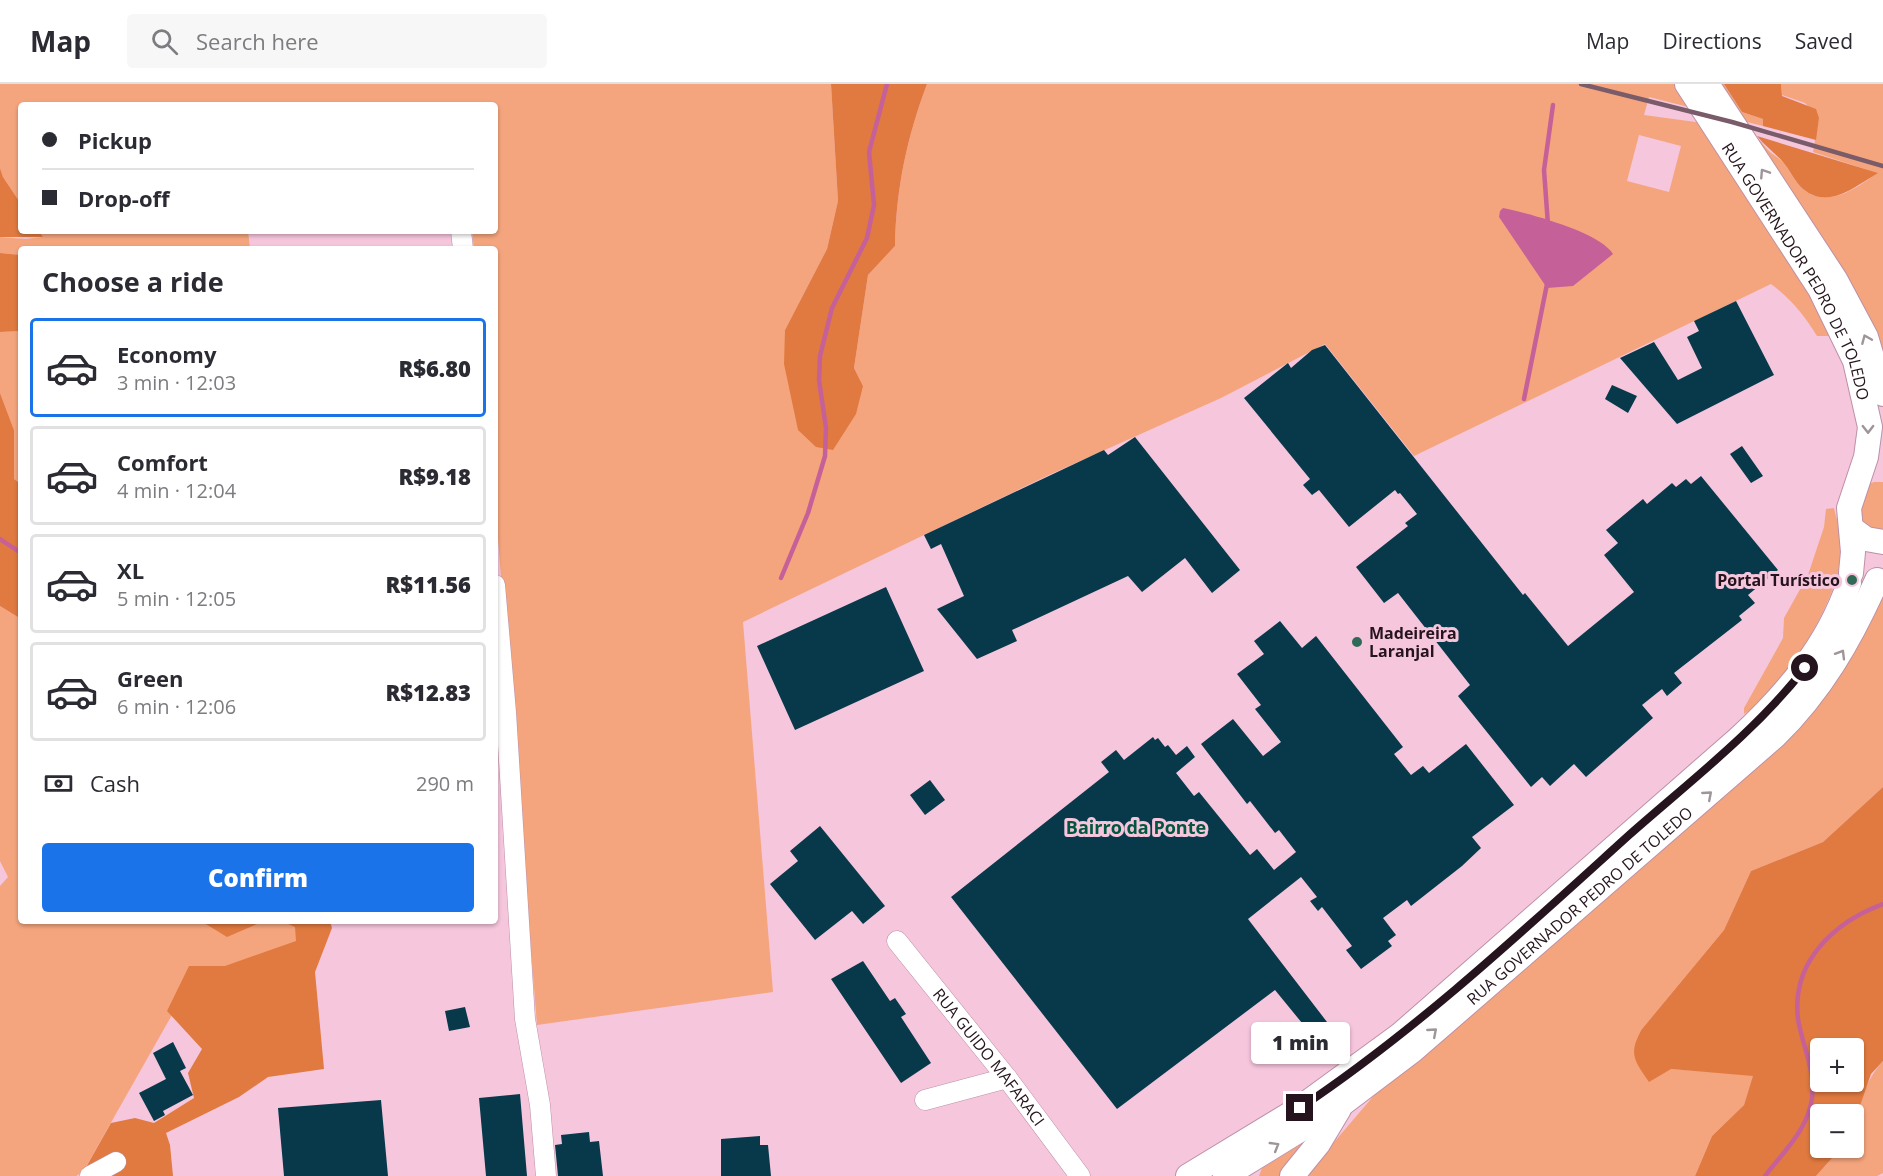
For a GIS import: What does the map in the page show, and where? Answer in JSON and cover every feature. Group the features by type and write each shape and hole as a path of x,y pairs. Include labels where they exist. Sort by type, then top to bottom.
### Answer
{"main road":[{"name":"RUA GOVERNADOR PEDRO DE TOLEDO","path":"1188,1176 1300,1108 1400,1035 1737,740 1775,704 1805,668 1833,621 1850,578 1853,552 1849,508 1866,457 1870,427 1861,380 1849,344 1820,289 1687,84"},
{"name":"RUA GOVERNADOR PEDRO DE TOLEDO","path":"1707,84 1835,279 1866,337 1883,394"},
{"path":"1857,481 1866,477 1883,476"},
{"path":"1851,528 1866,539 1883,542"},
{"name":"RUA GOVERNADOR PEDRO DE TOLEDO","path":"1225,1176 1342,1104 1412,1051 1775,736 1801,710 1839,657 1880,575"},
{"path":"1292,1176 1318,1144 1342,1104"}],"street":[{"path":"498,620 525,1019 540,1105 546,1176"},
{"name":"RUA GUIDO MAFARACI","path":"897,941 1007,1078 1080,1176"},
{"path":"925,1100 1007,1078"},
{"path":"90,1176 116,1162"}],"shaded area":[{"path":"0,84 831,84 838,201 827,249 785,330 863,386 854,368 868,275 895,246 900,184 914,124 927,84 1724,84 1742,112 1763,119 1763,126 1649,97 1644,115 1703,123 1797,264 1832,336 1817,336 1797,308 1771,284 1414,456 1325,344 1221,398 1049,475 743,622 773,992 537,1025 498,539 498,246 474,246 472,234 498,234 498,102 18,102 18,200 3,177 0,168","holes":["1639,135 1681,146 1669,192 1627,181"]},
{"path":"831,84 927,84 914,124 900,184 895,246 868,275 854,368 863,386 856,414 833,450 816,447 798,430 784,364 785,330 827,249 838,201"},
{"path":"1724,84 1781,84 1782,96 1816,109 1819,118 1816,140 1763,126 1763,119 1742,112"},
{"path":"1781,84 1883,84 1883,361 1748,133 1757,138 1783,162 1800,186 1812,195 1831,197 1841,194 1877,173 1813,152 1819,118 1805,103 1782,95"},
{"path":"1757,136 1878,173 1841,194 1832,197 1813,195 1800,186 1783,162"},
{"path":"0,168 3,177 18,200 18,234 41,234 43,237 0,237"},
{"path":"1503,208 1579,231 1606,246 1613,254 1573,286 1547,288 1499,217"},
{"path":"41,234 248,234 250,246 18,246 18,255 0,253 0,237 26,239 43,237"},
{"path":"0,253 18,255 18,331 0,332"},
{"path":"18,331 18,482 14,479 14,430 0,393 0,332"},
{"path":"0,393 14,430 14,479 18,482 18,617 0,606"},
{"path":"1883,482 1883,532 1862,525 1857,497 1866,485"},
{"path":"1834,508 1843,543 1841,563 1834,587 1823,612 1794,662 1760,702 1744,714 1744,708 1783,638 1784,618 1808,575 1824,527 1826,509"},
{"path":"1883,580 1883,787 1823,842 1751,871 1724,930 1642,1029 1671,1069 1754,1075 1744,1105 1712,1136 1695,1176 1305,1176 1389,1078"},
{"path":"0,606 18,617 18,924 310,924 313,946 194,976 83,1172 76,1176 0,1176 0,886 8,877 0,861"},
{"path":"1883,787 1883,1061 1871,1074 1861,1104 1810,1104 1810,1158 1832,1158 1816,1176 1695,1176 1712,1136 1744,1105 1753,1076 1671,1069 1649,1082 1635,1057 1635,1045 1642,1029 1724,930 1751,871 1823,842"},
{"path":"206,924 257,924 227,937"},
{"path":"288,924 331,924 332,928 315,972 324,1069 268,1077 239,1097 166,1133 170,1145 173,1176 81,1176 111,1123 135,1118 154,1123 194,1098 188,1073 202,1049 167,1011 189,966 225,966 296,941 295,927"},
{"path":"1883,1061 1883,1173 1877,1176 1816,1176 1832,1158 1864,1158 1864,1104 1860,1104 1876,1070"},
{"path":"1313,1137 1280,1176 1259,1176 1262,1168"}],"building":[{"path":"1736,301 1774,375 1677,424 1620,358 1654,342 1678,380 1702,368 1687,337 1699,331 1694,321"},
{"path":"1325,345 1523,595 1525,593 1568,646 1634,592 1604,555 1618,543 1606,530 1643,499 1647,504 1672,483 1676,487 1686,479 1691,484 1701,476 1778,570 1748,595 1755,603 1739,616 1742,620 1674,673 1682,683 1667,696 1662,689 1642,705 1653,718 1586,777 1574,764 1550,786 1542,777 1531,787 1458,696 1470,685 1398,593 1384,603 1356,567 1408,526 1405,523 1417,514 1395,490 1349,527 1319,490 1312,495 1303,485 1310,479 1244,398 1288,363 1291,368 1312,350"},
{"path":"1612,385 1637,396 1628,413 1605,399"},
{"path":"1135,437 1240,570 1212,593 1185,558 1142,592 1128,576 1012,630 1017,641 977,659 937,609 964,596 941,544 931,549 924,535 1104,450 1108,455"},
{"path":"1742,446 1763,476 1751,483 1730,454"},
{"path":"886,587 924,671 795,730 757,646"},
{"path":"1280,621 1302,648 1316,636 1403,747 1394,754 1411,775 1423,766 1429,773 1466,744 1514,805 1472,837 1481,848 1462,866 1411,906 1407,900 1383,918 1396,935 1388,941 1392,946 1361,969 1346,950 1352,946 1322,907 1318,911 1310,901 1317,897 1301,877 1248,919 1327,1022 1311,1034 1275,990 1117,1109 951,897 1109,772 1101,762 1116,750 1124,760 1153,737 1155,740 1158,738 1165,747 1168,745 1176,755 1187,746 1195,757 1176,773 1194,796 1199,792 1250,855 1257,849 1274,870 1296,852 1279,830 1275,833 1250,801 1247,804 1201,744 1233,719 1263,756 1281,742 1255,709 1261,705 1237,674 1264,654 1254,641"},
{"path":"930,780 945,800 925,815 910,795"},
{"path":"820,826 885,906 863,924 852,911 815,940 770,884 798,861 790,851"},
{"path":"863,961 890,1001 895,998 906,1014 901,1017 931,1063 901,1083 831,979"},
{"path":"465,1007 470,1027 449,1031 445,1011"},
{"path":"173,1042 186,1068 180,1071 193,1095 163,1111 165,1115 154,1121 139,1093 166,1079 153,1053"},
{"path":"520,1094 527,1176 486,1176 479,1098"},
{"path":"381,1100 388,1176 284,1176 278,1108"},
{"path":"589,1132 590,1142 599,1141 603,1176 558,1176 555,1145 562,1144 561,1135"},
{"path":"760,1136 760,1145 768,1145 771,1176 721,1176 721,1139"}],"waterway":[{"path":"781,578 808,513 825,456 826,428 819,380 820,356 832,308 867,238 874,205 869,152 887,84"},
{"path":"1548,225 1544,170 1553,105"},
{"path":"1524,399 1547,284"},
{"path":"0,539 18,551"},
{"path":"1765,1176 1797,1135 1810,1108 1813,1085 1798,1019 1801,980 1809,962 1833,933 1865,912 1883,904"}],"railway":[{"path":"1581,84 1732,122 1883,166"}],"place":[{"name":"Portal Turístico","path":"1852,580"},
{"name":"Madeireira Laranjal","path":"1357,642"}],"district":[{"name":"Bairro da Ponte","path":"1136,827"}],"route":[{"path":"1300,1108 1365,1063 1400,1035 1541,913 1758,721 1805,668"}]}
